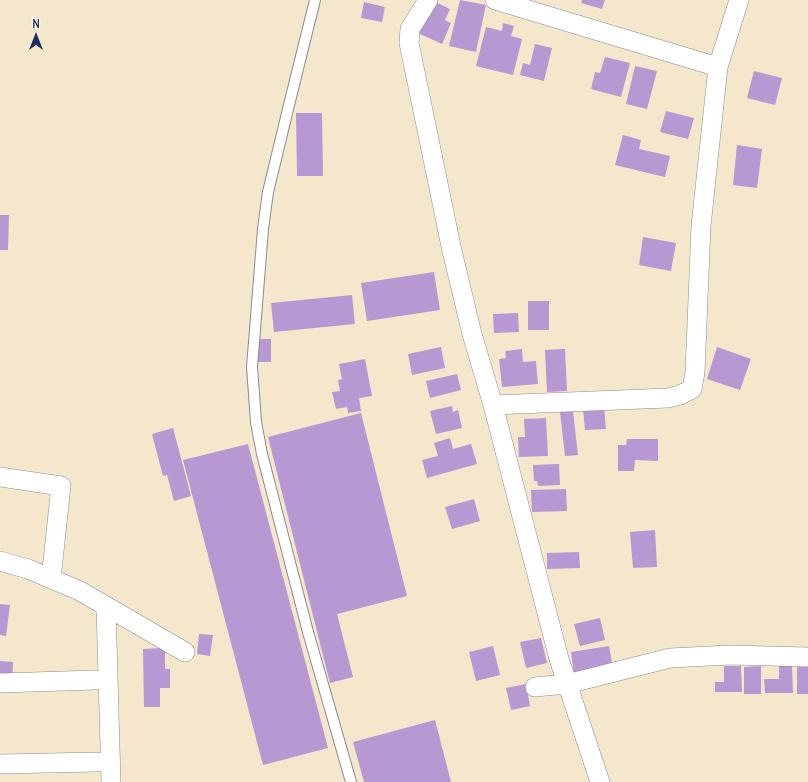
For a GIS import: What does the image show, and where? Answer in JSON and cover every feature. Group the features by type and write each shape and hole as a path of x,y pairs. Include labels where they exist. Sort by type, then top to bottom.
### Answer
{"street":[{"path":"428,0 410,29 409,43 452,251 472,334 493,405 566,684 600,782"},
{"path":"495,0 718,67"},
{"path":"493,405 668,398 680,395 692,389 695,372 702,226 718,67 739,0"},
{"path":"0,477 61,486 51,579"},
{"path":"0,561 28,569 80,591 185,652"},
{"path":"106,606 111,782"},
{"path":"535,687 566,684 670,658 730,655 808,657"},
{"path":"0,683 95,680"},
{"path":"0,764 97,762"}],"lane":[{"path":"315,0 268,192 263,229 252,367 256,422 262,454 308,632 351,782"}],"building":[{"path":"460,0 486,5 476,52 449,46"},
{"path":"582,0 605,0 602,9 581,3"},
{"path":"433,1 450,9 445,20 451,23 442,44 418,33"},
{"path":"364,2 385,7 382,22 361,18"},
{"path":"503,23 514,26 511,36 522,39 513,75 476,66 486,27 502,31"},
{"path":"535,44 552,48 544,81 520,75 523,63 530,65"},
{"path":"605,57 630,63 621,97 591,89 595,72 600,73"},
{"path":"635,66 657,71 647,109 626,104"},
{"path":"754,71 782,78 775,105 747,98"},
{"path":"666,111 694,118 688,139 660,132"},
{"path":"296,113 322,113 323,176 297,176"},
{"path":"623,135 641,140 639,149 670,156 665,177 615,165"},
{"path":"737,145 762,149 757,188 733,185"},
{"path":"0,215 9,215 8,250 0,250"},
{"path":"643,237 676,243 671,271 639,265"},
{"path":"434,272 440,310 367,321 361,283"},
{"path":"352,295 355,324 274,332 271,303"},
{"path":"528,301 549,301 549,330 528,330"},
{"path":"518,313 519,332 494,333 493,314"},
{"path":"256,339 271,339 271,362 256,362"},
{"path":"441,347 445,368 412,375 408,354"},
{"path":"717,347 751,359 740,390 707,379"},
{"path":"522,349 523,362 536,361 538,384 502,387 499,359 506,358 505,351"},
{"path":"565,349 567,391 547,392 545,350"},
{"path":"365,359 372,396 359,398 361,411 348,413 347,407 336,409 332,392 340,391 338,380 342,379 339,364"},
{"path":"457,374 461,390 430,398 426,381"},
{"path":"452,406 453,412 458,410 462,428 436,434 430,411"},
{"path":"604,406 606,429 585,430 583,408"},
{"path":"573,411 578,455 565,456 560,412"},
{"path":"361,413 407,596 337,614 353,677 330,683 268,437"},
{"path":"546,418 548,456 519,457 518,437 525,437 524,419"},
{"path":"173,428 191,496 174,501 167,475 163,476 152,434"},
{"path":"450,438 453,449 471,444 477,464 427,478 422,460 438,456 434,443"},
{"path":"627,439 658,439 658,461 635,460 634,471 618,471 618,445 626,445"},
{"path":"248,444 328,748 263,765 183,460"},
{"path":"559,464 560,485 538,486 537,481 534,481 533,465"},
{"path":"566,489 567,511 532,512 531,490"},
{"path":"474,499 480,521 452,529 445,507"},
{"path":"655,530 657,567 633,568 630,532"},
{"path":"579,552 580,568 547,569 547,553"},
{"path":"0,604 10,605 6,636 0,635"},
{"path":"600,618 605,640 580,646 574,624"},
{"path":"199,634 213,635 210,656 197,654"},
{"path":"541,638 547,663 526,668 520,642"},
{"path":"493,646 500,675 476,681 469,652"},
{"path":"609,646 613,668 574,674 571,652"},
{"path":"165,648 165,669 170,669 170,688 160,688 160,707 144,707 143,649"},
{"path":"0,661 13,662 12,688 0,687"},
{"path":"724,666 741,666 742,692 715,692 715,682 724,682"},
{"path":"761,666 761,694 744,694 744,667"},
{"path":"779,666 792,666 793,693 765,693 764,679 779,679"},
{"path":"797,667 808,667 808,694 797,694"},
{"path":"526,684 530,706 511,710 506,688"},
{"path":"435,720 451,782 364,782 353,742"}]}
